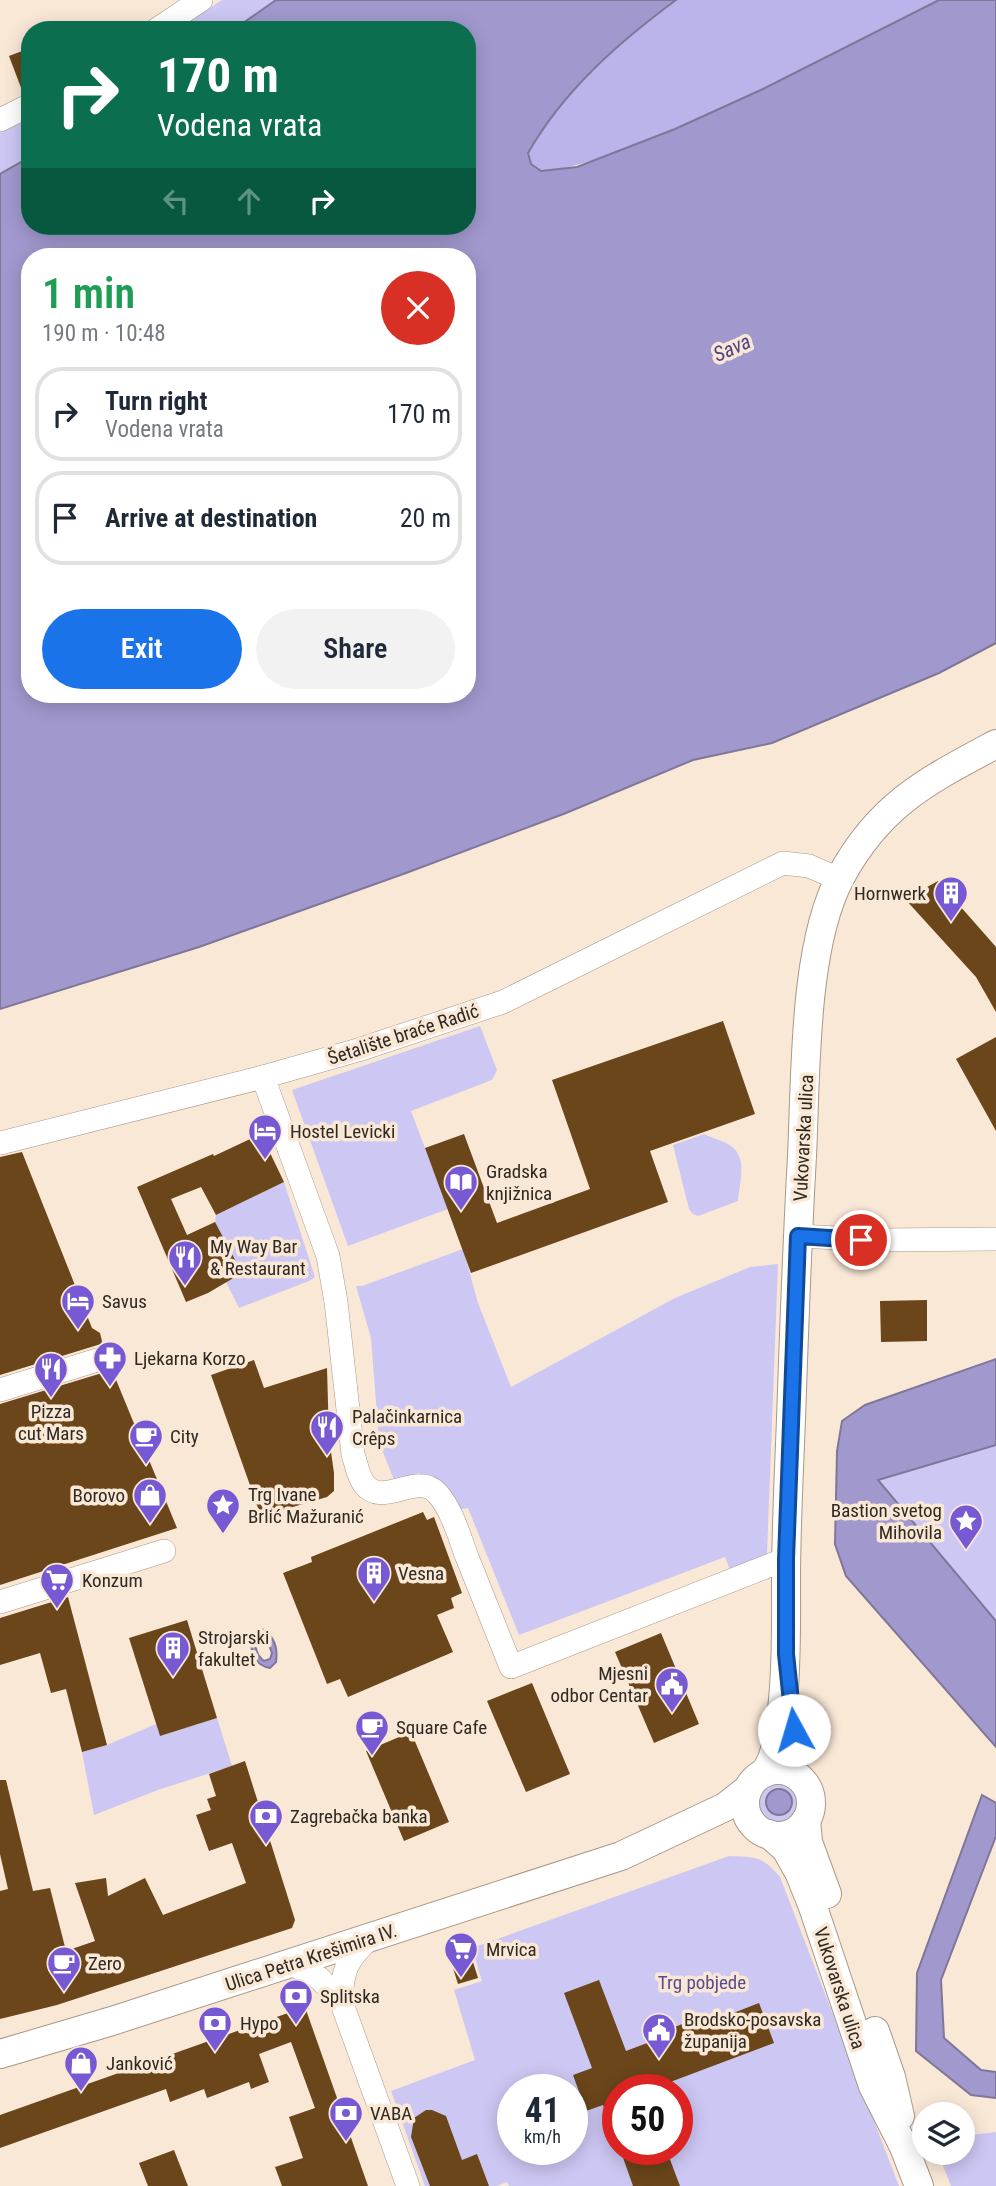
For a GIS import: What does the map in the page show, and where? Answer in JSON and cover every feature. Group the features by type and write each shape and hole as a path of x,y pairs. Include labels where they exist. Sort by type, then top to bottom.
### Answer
{"main road":[{"path":"839,879 877,822 902,800 996,744"},
{"name":"Vukovarska ulica","path":"804,1782 796,1755 786,1654 786,1559 798,1236 814,965 826,916 839,879"},
{"name":"Vukovarska ulica","path":"756,1781 773,1761 786,1654"},
{"path":"774,1770 786,1770 804,1782 811,1801 806,1820 790,1833 779,1836 764,1832 751,1821 745,1800 756,1781 774,1770"},
{"name":"Ulica Petra Krešimira IV.","path":"0,2054 112,2021 621,1856 725,1807 756,1781"},
{"name":"Vukovarska ulica","path":"806,1820 808,1842 891,2077 904,2147"},
{"name":"Ulica Petra Krešimira IV.","path":"621,1856 654,1850 725,1829 746,1828 764,1832"},
{"name":"Vukovarska ulica","path":"764,1832 786,1849 799,1872 873,2086 904,2147 919,2186"}],"street":[{"path":"170,21 201,0"},
{"path":"0,120 21,109"},
{"name":"Šetalište braće Radić","path":"0,1143 263,1077 358,1050 503,1002 783,863 809,866 839,879"},
{"path":"263,1077 328,1256 336,1302 353,1454 364,1484 381,1493 420,1485 431,1488 439,1496 454,1524 511,1667 786,1559"},
{"path":"798,1236 879,1240 996,1238"},
{"path":"0,1390 107,1357"},
{"path":"0,1602 164,1551"},
{"path":"341,2001 344,1970 355,1952 372,1937"},
{"path":"290,1963 319,1978 341,2001 408,2186"}],"green space":[{"path":"222,0 276,0 246,21 189,21"},
{"path":"21,118 21,162 0,174 0,129"},
{"path":"480,1026 497,1070 492,1080 411,1111 448,1209 348,1246 292,1090"},
{"path":"704,1134 733,1148 740,1160 741,1176 738,1201 698,1216 689,1209 673,1145"},
{"path":"284,1182 315,1277 239,1308 226,1282 216,1215"},
{"path":"463,1249 478,1303 511,1387 675,1298 750,1267 778,1264 767,1555 730,1570 725,1557 519,1635 468,1508 455,1510 429,1479 419,1473 394,1480 379,1442 371,1338 356,1286"},
{"name":"Bastion svetog Mihovila","path":"996,1445 996,1621 877,1480"},
{"path":"217,1718 232,1766 158,1790 94,1815 82,1752 107,1745 156,1724 160,1736"},
{"path":"779,1783 794,1789 800,1804 794,1819 779,1825 764,1819 758,1804 764,1789"},
{"name":"Trg pobjede","path":"729,1856 763,1861 780,1877 899,2186 509,2186 507,2182 497,2186 425,2186 391,2091 475,2060 454,1990 482,1981 472,1948"},
{"path":"996,2132 996,2186 951,2186 943,2165 975,2165 975,2135"}],"shaded area":[{"path":"676,0 939,0 793,75 681,126 580,164 541,171 531,164 528,154 575,88 633,33"}],"water":[{"name":"Sava","path":"276,0 676,0 613,51 575,88 558,109 528,153 531,164 541,171 577,167 675,129 763,89 939,0 996,0 996,643 939,673 772,743 693,760 566,813 406,873 199,947 0,1009 0,174 21,162 21,235 476,235 476,21 246,21"},
{"path":"996,1359 996,1445 878,1480 996,1621 996,1747 846,1576 835,1544 837,1451 842,1421 865,1405"},
{"path":"260,1628 269,1634 274,1642 276,1662 270,1668 259,1663 253,1655 253,1633","holes":["262,1636 267,1640 272,1653 270,1659 264,1661 258,1654 256,1642"]},
{"path":"779,1789 788,1793 792,1802 788,1811 779,1815 770,1811 766,1802 770,1793"},
{"path":"982,1795 996,1803 996,1836 941,1980 944,2038 981,2070 996,2072 996,2098 971,2095 916,2051 917,1973"}],"building":[{"path":"21,51 21,88 9,56"},
{"name":"Hornwerk","path":"938,881 996,947 996,1012 976,977 905,899"},
{"path":"723,1021 755,1114 650,1151 668,1202 471,1273 425,1148 464,1134 497,1223 590,1189 552,1080"},
{"path":"996,1037 996,1131 956,1059"},
{"path":"261,1134 284,1182 216,1215 201,1187 171,1199 187,1235 215,1222 242,1273 208,1293 186,1302 137,1187"},
{"path":"22,1152 92,1328 100,1333 102,1341 101,1344 0,1375 0,1157"},
{"path":"927,1300 927,1341 881,1342 880,1301"},
{"path":"254,1360 264,1388 327,1368 334,1491 327,1497 269,1514 262,1513 258,1508 211,1375"},
{"path":"112,1370 177,1528 0,1585 0,1404"},
{"name":"Vesna","path":"423,1512 427,1520 434,1517 462,1593 451,1598 454,1608 437,1615 453,1652 348,1697 340,1679 327,1684 283,1573 312,1562 311,1557"},
{"path":"68,1597 107,1745 82,1752 66,1689 51,1693 40,1653 0,1665 0,1618"},
{"name":"Strojarski fakultet","path":"187,1620 217,1718 160,1736 129,1638"},
{"path":"661,1633 699,1724 654,1743 615,1652"},
{"path":"532,1683 570,1774 526,1792 487,1701"},
{"path":"411,1732 449,1822 404,1841 366,1751"},
{"path":"245,1761 295,1920 292,1928 57,2005 0,2019 0,1891 8,1889 0,1854 0,1780 6,1780 33,1891 50,1888 66,1951 95,1941 75,1883 106,1878 108,1896 145,1878 163,1915 246,1883 232,1843 209,1851 196,1815 211,1810 207,1799 216,1796 209,1774"},
{"path":"469,1949 478,1978 458,1984 449,1955"},
{"name":"Brodsko-posavska županija","path":"599,1980 626,2051 663,2037 661,2032 720,2010 723,2017 759,2003 774,2043 692,2074 602,2074 602,2105 588,2110 588,2074 576,2074 592,2068 564,1993"},
{"path":"305,2007 368,2186 282,2186 275,2167 303,2158 289,2117 315,2108 291,2042 259,2054 269,2082 251,2089 249,2082 207,2098 204,2089 170,2102 166,2089 0,2148 0,2115"},
{"path":"426,2110 446,2116 462,2160 477,2154 489,2186 430,2186 411,2137 414,2118"},
{"path":"174,2150 188,2186 148,2186 139,2163"},
{"path":"626,2165 672,2165 680,2186 633,2186"}],"place":[{"name":"Hornwerk","path":"951,923"},
{"name":"Hostel Levicki","path":"265,1161"},
{"name":"Gradska knjižnica","path":"461,1212"},
{"name":"My Way Bar & Restaurant","path":"185,1287"},
{"name":"Savus","path":"78,1331"},
{"name":"Ljekarna Korzo","path":"110,1388"},
{"name":"Pizza cut Mars","path":"51,1399"},
{"name":"Palačinkarnica Crêps","path":"327,1457"},
{"name":"City","path":"146,1466"},
{"name":"Borovo","path":"150,1525"},
{"name":"Trg Ivane Brlić Mažuranić","path":"223,1535"},
{"name":"Bastion svetog Mihovila","path":"966,1551"},
{"name":"Vesna","path":"374,1603"},
{"name":"Konzum","path":"57,1610"},
{"name":"Strojarski fakultet","path":"173,1678"},
{"name":"Mjesni odbor Centar","path":"672,1714"},
{"name":"Square Cafe","path":"372,1757"},
{"name":"Zagrebačka banka","path":"266,1846"},
{"name":"Mrvica","path":"461,1979"},
{"name":"Zero","path":"64,1993"},
{"name":"Splitska","path":"296,2026"},
{"name":"Hypo","path":"215,2053"},
{"name":"Brodsko-posavska županija","path":"659,2060"},
{"name":"Janković","path":"81,2093"},
{"name":"VABA","path":"346,2143"}],"route":[{"path":"794,1730 786,1654 786,1559 798,1236 861,1240"}]}
